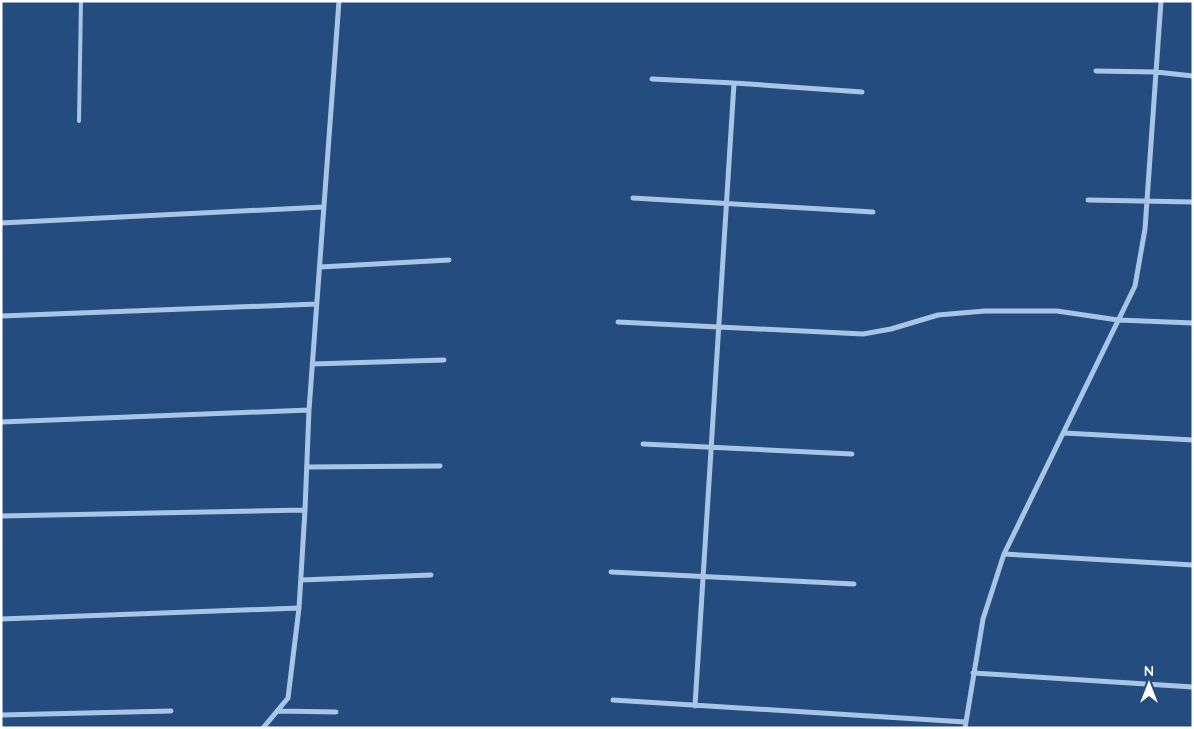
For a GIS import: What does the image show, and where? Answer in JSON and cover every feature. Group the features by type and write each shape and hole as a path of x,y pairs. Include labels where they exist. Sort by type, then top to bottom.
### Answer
{"street":[{"path":"263,728 288,698 299,608 312,364 339,1"},
{"path":"613,700 965,725 983,619 1004,554 1134,286 1145,229 1161,1"},
{"path":"1096,71 1156,72 1193,76"},
{"path":"652,79 862,92"},
{"path":"695,706 734,83"},
{"path":"633,198 873,212"},
{"path":"1088,200 1193,202"},
{"path":"1,223 324,207"},
{"path":"320,267 449,260"},
{"path":"1,316 317,304"},
{"path":"618,322 863,334 891,329 938,315 985,312 1057,312 1118,320 1193,323"},
{"path":"312,364 444,360"},
{"path":"1,422 309,410"},
{"path":"1064,432 1193,440"},
{"path":"643,444 852,454"},
{"path":"307,467 440,466"},
{"path":"1,516 305,510"},
{"path":"1004,554 1193,565"},
{"path":"611,572 854,584"},
{"path":"301,580 431,575"},
{"path":"1,618 299,608"},
{"path":"973,673 1193,687"},
{"path":"1,715 171,711"},
{"path":"277,711 336,712"}],"lane":[{"path":"79,121 81,1"}]}
